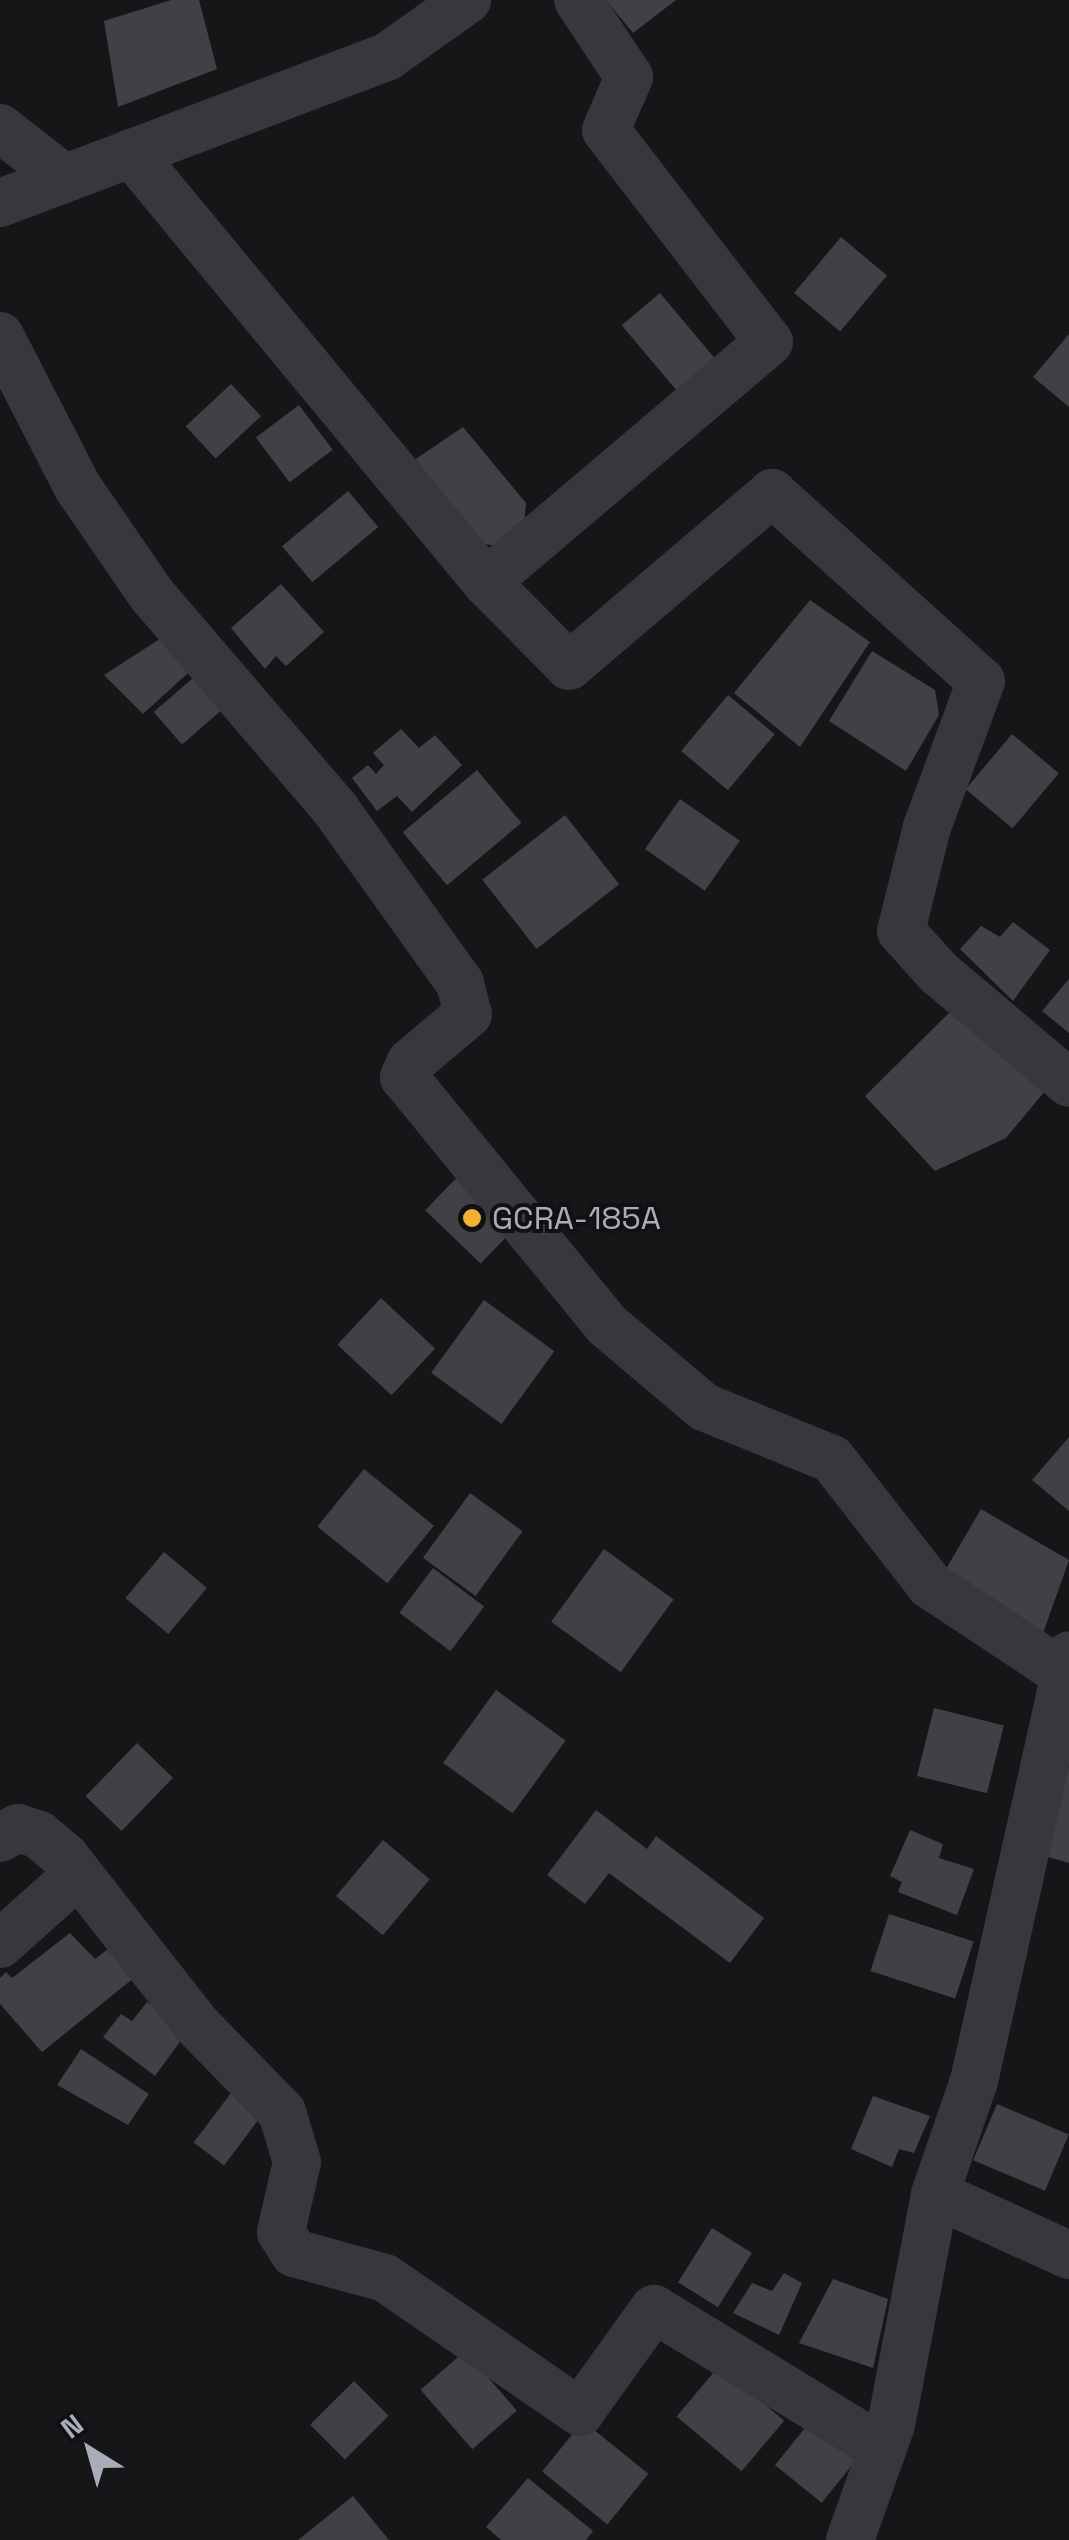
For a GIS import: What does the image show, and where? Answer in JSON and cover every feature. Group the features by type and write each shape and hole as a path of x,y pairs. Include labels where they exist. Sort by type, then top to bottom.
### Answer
{"street":[{"path":"0,204 388,56 467,0"},
{"path":"486,582 769,342 606,130 629,77 578,0"},
{"path":"0,128 64,178"},
{"path":"132,153 486,582 569,666 772,493 980,681 927,827 901,931 939,973 1069,1083"},
{"path":"0,336 77,486 152,595 336,810 460,983 468,1014 411,1062 404,1077 607,1325 704,1407 832,1459 930,1585 1067,1669 974,2081 936,2194 883,2449 850,2540"},
{"path":"0,1838 18,1828 39,1835 196,2024 282,2112 297,2162 281,2232 294,2253 385,2278 580,2412 654,2309 883,2449"},
{"path":"0,1944 76,1876"},
{"path":"936,2194 1069,2255"}],"building":[{"path":"171,0 199,0 217,69 118,107 104,21"},
{"path":"606,0 676,0 633,33"},
{"path":"841,237 887,276 840,331 794,293"},
{"path":"660,293 718,363 680,395 622,325"},
{"path":"1069,334 1069,407 1033,377"},
{"path":"231,384 261,416 216,458 186,426"},
{"path":"299,405 333,450 290,482 256,437"},
{"path":"463,427 526,503 523,535 502,546 473,543 401,469"},
{"path":"348,491 378,527 312,582 282,546"},
{"path":"281,584 324,632 286,666 276,656 265,669 231,628"},
{"path":"810,600 870,642 800,747 734,693"},
{"path":"169,633 199,663 143,714 104,675"},
{"path":"872,651 935,690 939,715 906,771 829,721"},
{"path":"193,678 221,710 182,745 154,712"},
{"path":"728,695 775,734 728,790 681,751"},
{"path":"401,729 419,748 435,735 462,765 412,812 397,796 377,811 352,778 368,765 376,774 384,765 373,753"},
{"path":"1012,734 1059,773 1012,828 966,789"},
{"path":"477,770 521,823 447,885 403,832"},
{"path":"680,799 740,841 705,891 645,849"},
{"path":"565,815 619,884 536,949 482,880"},
{"path":"1013,922 1050,950 1013,1001 960,949 981,926 1000,937"},
{"path":"1069,979 1069,1033 1042,1011"},
{"path":"951,1011 1045,1091 1006,1138 935,1171 865,1096"},
{"name":"GCRA-185A","path":"462,1172 517,1225 481,1264 425,1210"},
{"path":"381,1298 435,1348 391,1395 337,1345"},
{"path":"484,1300 554,1351 501,1424 431,1373"},
{"path":"1069,1437 1069,1511 1032,1480"},
{"path":"364,1469 434,1526 387,1583 317,1527"},
{"path":"470,1493 523,1531 476,1596 423,1558"},
{"path":"981,1509 1069,1560 1041,1639 939,1581"},
{"path":"604,1549 674,1600 621,1672 551,1622"},
{"path":"164,1552 207,1588 168,1634 125,1598"},
{"path":"433,1568 484,1607 450,1651 399,1613"},
{"path":"496,1690 566,1741 513,1813 443,1763"},
{"path":"934,1708 1004,1725 987,1793 917,1776"},
{"path":"137,1743 173,1778 122,1831 86,1796"},
{"path":"1069,1767 1069,1863 1042,1855 1039,1825"},
{"path":"596,1810 647,1849 656,1836 764,1918 730,1963 609,1873 585,1904 547,1875"},
{"path":"910,1830 943,1844 939,1858 974,1869 957,1915 898,1892 902,1882 890,1876"},
{"path":"383,1840 430,1879 383,1935 336,1896"},
{"path":"889,1914 974,1942 955,1999 870,1971"},
{"path":"70,1933 95,1959 112,1946 135,1977 42,2052 0,2004 0,1978 6,1972 12,1978"},
{"path":"147,2002 187,2032 155,2076 103,2037 121,2014 132,2021"},
{"path":"81,2049 149,2094 128,2125 57,2085"},
{"path":"231,2093 261,2116 224,2165 194,2143"},
{"path":"873,2096 930,2116 914,2153 899,2149 892,2167 851,2149"},
{"path":"997,2104 1069,2134 1045,2191 973,2160"},
{"path":"712,2228 752,2253 718,2307 678,2282"},
{"path":"784,2273 802,2283 779,2335 733,2313 752,2283 772,2291"},
{"path":"833,2279 888,2299 873,2368 799,2343"},
{"path":"465,2351 517,2411 472,2449 420,2390"},
{"path":"719,2366 784,2421 742,2471 677,2417"},
{"path":"354,2381 389,2416 345,2459 310,2425"},
{"path":"583,2421 648,2474 607,2524 542,2472"},
{"path":"809,2423 856,2461 822,2503 775,2465"},
{"path":"528,2478 593,2531 586,2540 501,2540 486,2527"},
{"path":"353,2496 389,2540 298,2540"}],"place":[{"name":"GCRA-185A","path":"472,1218"}]}
